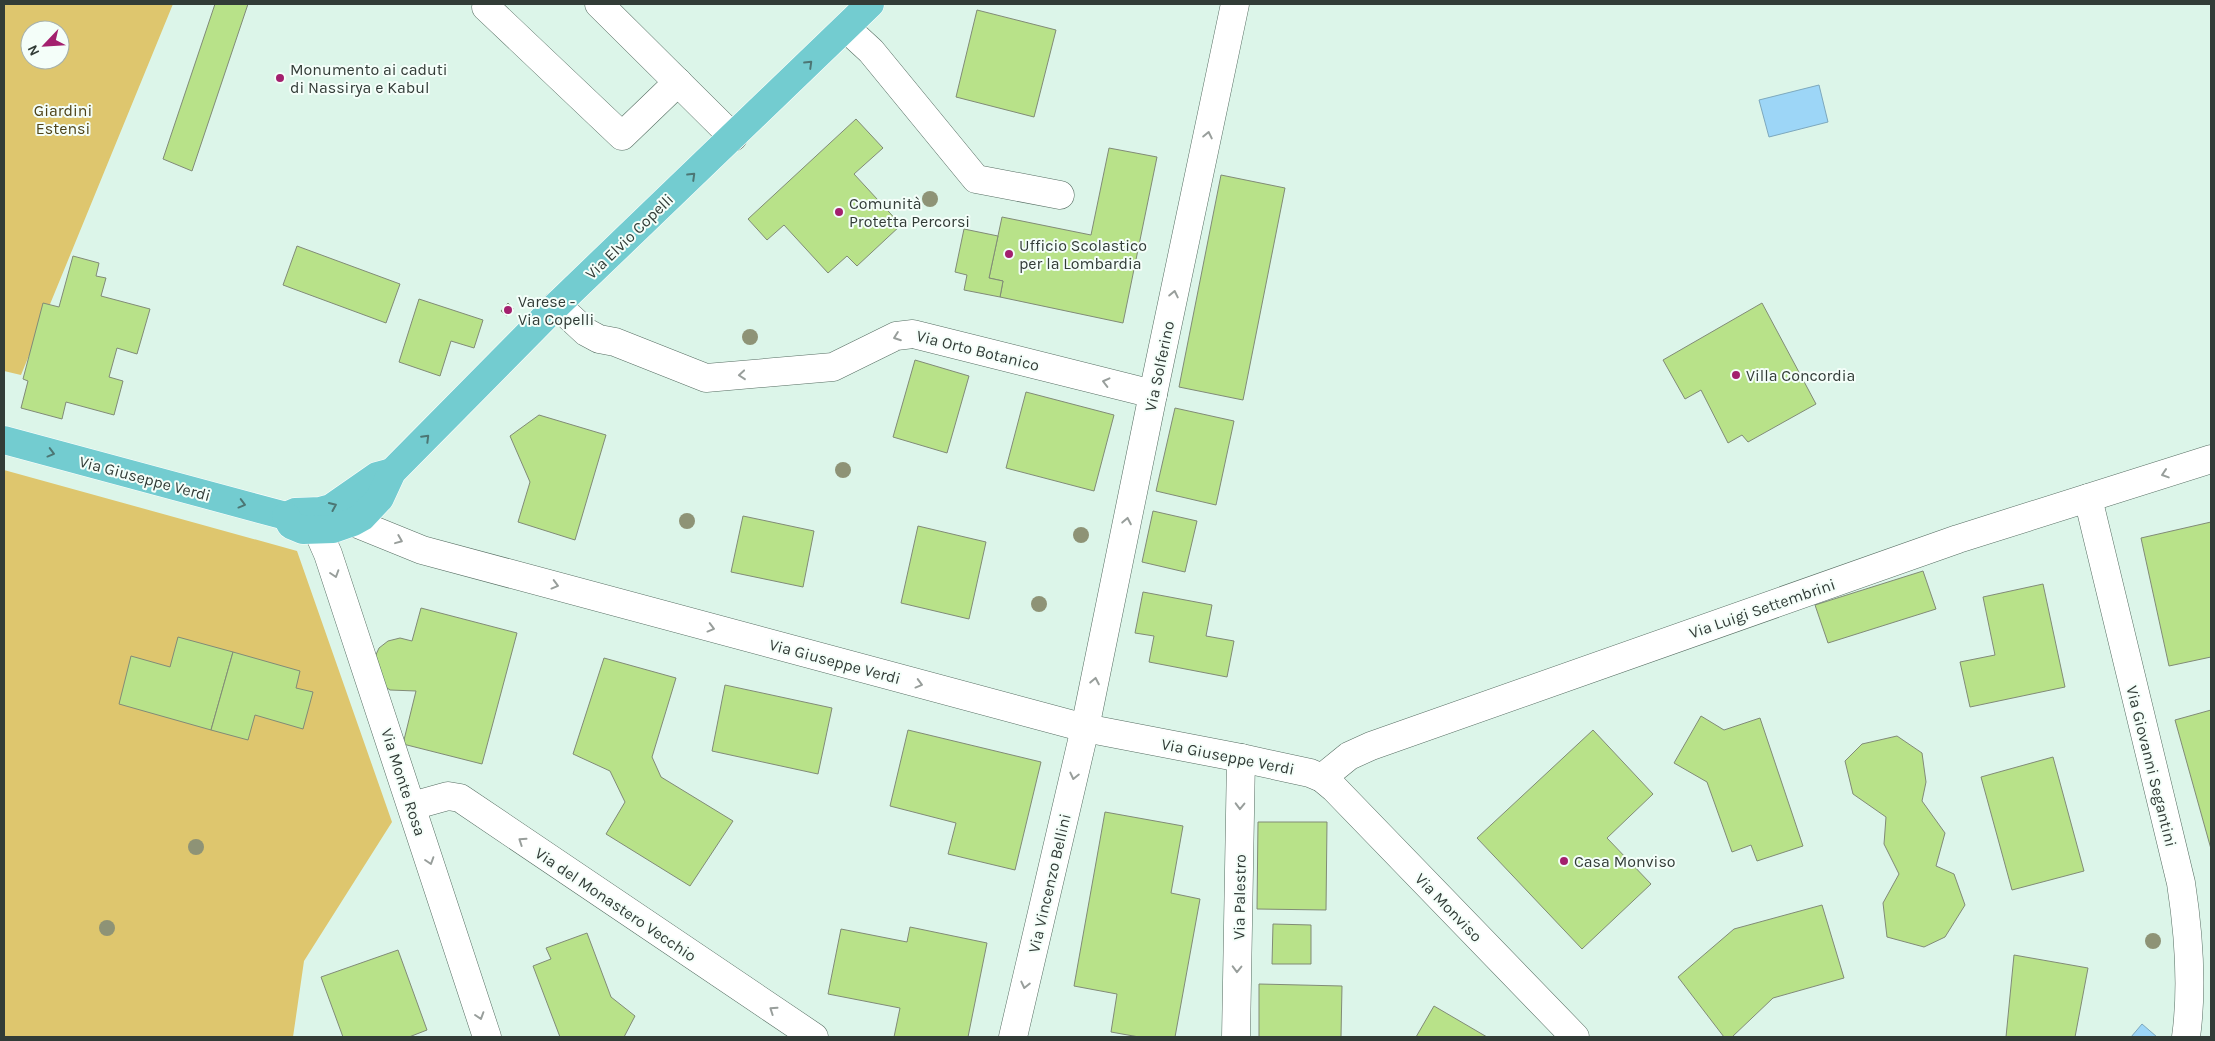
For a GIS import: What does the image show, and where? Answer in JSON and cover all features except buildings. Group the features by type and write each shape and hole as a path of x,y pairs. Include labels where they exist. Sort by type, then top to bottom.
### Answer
{"main road":[{"name":"Via Elvio Copelli","path":"392,472 377,476 331,508 320,511 295,512 286,516 290,525 303,530 333,529 354,522 362,517 380,498 392,472 557,305 870,4"},
{"name":"Via Giuseppe Verdi","path":"4,440 286,516"}],"street":[{"path":"489,4 486,7 622,136 678,82"},
{"path":"599,4 733,137"},
{"name":"Via Solferino","path":"1085,728 1235,4"},
{"path":"846,28 871,51 976,179 1060,195"},
{"name":"Via Orto Botanico","path":"557,305 586,332 599,339 615,342 706,378 833,367 896,336 913,334 1153,394"},
{"name":"Via Luigi Settembrini","path":"1322,778 1349,756 1371,746 1958,539 2211,459"},
{"name":"Via Giovanni Segantini","path":"2088,498 2180,883 2187,924 2190,967 2190,1010 2186,1037"},
{"name":"Via Giuseppe Verdi","path":"354,522 422,550 1085,728 1241,758 1310,773 1322,778"},
{"name":"Via Monte Rosa","path":"317,529 328,554 487,1037"},
{"name":"Via Vincenzo Bellini","path":"1013,1037 1085,728"},
{"name":"Via Palestro","path":"1236,1037 1241,758"},
{"name":"Via Monviso","path":"1322,778 1334,788 1575,1037"},
{"name":"Via del Monastero Vecchio","path":"412,806 448,796 460,798 814,1037"}],"green space":[{"name":"Giardini Estensi","path":"4,4 173,4 21,375 4,371"},
{"path":"4,470 297,551 392,822 304,961 293,1037 4,1037"}],"water":[{"path":"1819,85 1828,122 1769,137 1759,100"},
{"path":"2142,1024 2157,1037 2131,1037"}],"place":[{"name":"Monumento ai caduti di Nassirya e Kabul","path":"280,78"},
{"name":"Comunità Protetta Percorsi","path":"839,212"},
{"name":"Ufficio Scolastico per la Lombardia","path":"1009,254"},
{"name":"Varese - Via Copelli","path":"508,310"},
{"name":"Villa Concordia","path":"1736,375"},
{"name":"Casa Monviso","path":"1564,861"}]}
